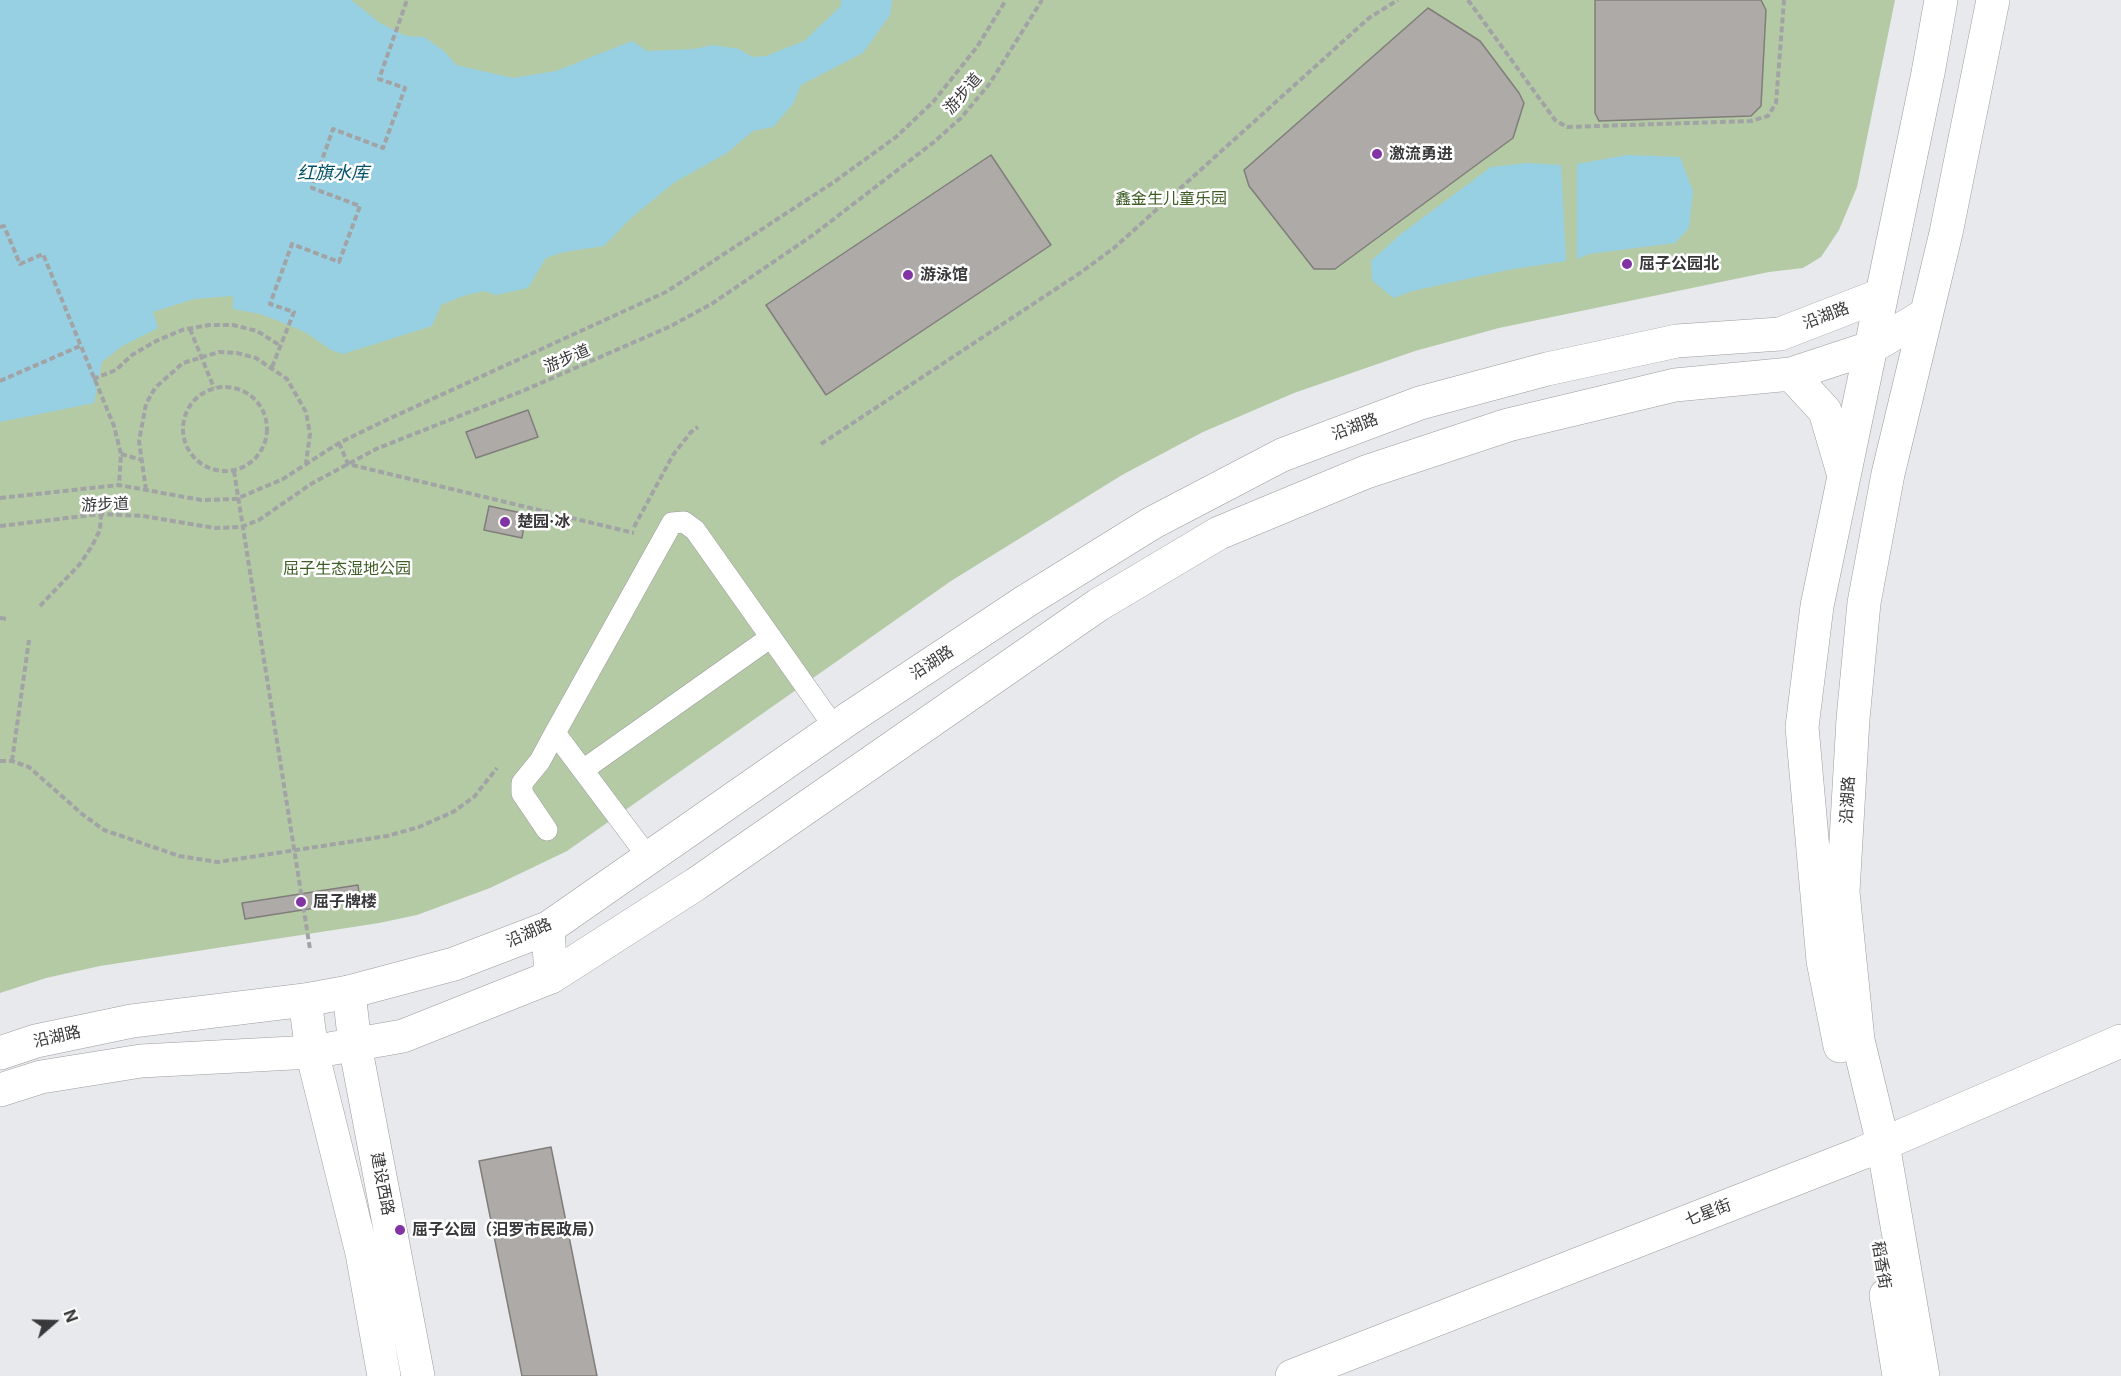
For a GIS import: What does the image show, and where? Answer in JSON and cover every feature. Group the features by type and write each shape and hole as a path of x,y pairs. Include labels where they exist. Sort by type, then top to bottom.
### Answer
{"main road":[{"name":"沿湖路","path":"1872,1148 1822,961 1802,727 1817,606 1941,0"},
{"name":"沿湖路","path":"1872,1148 1843,892 1852,719 1864,603 1888,474 1946,233 1993,0"},
{"name":"沿湖路","path":"0,1053 36,1041 132,1021 305,1000 349,992 454,964 548,928 835,728 1026,601 1152,523 1282,455 1420,403 1547,369 1677,341 1780,334 1881,295"},
{"path":"0,1090 41,1077 141,1061 312,1052 402,1036 551,977 696,884 1098,605 1219,533 1366,472 1508,426 1675,385 1791,374 1870,348 1925,315"},
{"name":"沿湖路","path":"1791,374 1825,411 1843,474"},
{"path":"548,928 551,977"},
{"name":"建设西路","path":"349,992 355,1045 418,1376"},
{"path":"305,1000 312,1052 362,1253 384,1376"},
{"name":"七星街","path":"1292,1376 1872,1148 2121,1041"},
{"path":"1872,1148 1923,1376"},
{"name":"稻香街","path":"1872,1148 1899,1376"}],"lane":[{"path":"547,830 522,793 522,783 540,761 672,523 684,522 696,530 835,728"},
{"path":"583,770 771,637"},
{"path":"555,734 648,857"}],"path":[{"path":"272,367 294,312 270,304 292,244 339,262 360,206 312,188 333,129 383,148 405,88 379,79 407,0"},
{"path":"0,498 119,485 201,500 236,499 268,486 339,443 631,309 698,274 834,183 896,137 933,102 963,65 1006,0"},
{"name":"游步道","path":"0,526 101,514 143,516 215,528 241,527 278,508 311,484 376,449 614,352 671,326 713,303 903,169 961,118 990,83 1042,0"},
{"path":"821,444 1080,273 1114,248 1369,18 1398,0"},
{"path":"1468,0 1556,120 1568,127 1751,121 1768,116 1776,103 1784,0"},
{"path":"0,227 4,226 20,264 43,254 114,426 122,454 119,485"},
{"path":"93,379 116,370 132,356 156,341 209,324 233,325 257,331 281,346"},
{"path":"190,329 214,388"},
{"path":"0,381 80,346"},
{"path":"146,490 139,441 146,404 155,388 183,363 219,352 237,353 256,358 287,379 306,412 310,434 306,464"},
{"path":"230,387 244,391 256,401 265,414 268,429 259,456 247,466 234,471 218,471 204,466 193,457 186,444 185,416 191,404 202,394 214,388 230,387"},
{"path":"626,543 673,455 698,427"},
{"path":"339,443 348,464 632,533 660,542"},
{"path":"122,454 142,460"},
{"path":"234,471 236,499 310,949"},
{"path":"40,606 80,564 92,546 100,530 101,514"},
{"path":"0,618 9,619"},
{"path":"12,761 28,640"},
{"path":"0,761 12,761 29,767 82,814 104,830 179,856 218,862 387,836 419,827 453,812 474,797 498,766"}],"green space":[{"name":"屈子生态湿地公园","path":"0,0 1895,0 1857,187 1839,230 1821,257 1803,268 1769,272 1499,328 1415,351 1294,393 1203,432 1122,475 951,581 567,851 490,888 417,915 379,923 100,966 46,978 0,993"}],"water":[{"name":"红旗水库","path":"0,0 351,0 380,23 406,36 424,37 444,51 456,65 513,78 556,71 632,41 647,51 694,49 713,45 739,49 752,57 766,56 804,41 841,6 841,0 892,0 890,15 863,53 801,85 793,104 773,127 753,131 727,153 675,182 631,218 604,246 564,252 546,258 528,288 496,295 484,291 463,296 441,305 432,326 343,354 331,350 305,332 276,320 260,314 233,309 233,296 194,299 153,312 158,328 122,346 102,362 94,403 0,422"},
{"path":"1627,155 1680,157 1693,191 1689,228 1675,243 1589,254 1577,259 1577,164"},
{"path":"1527,163 1561,165 1566,261 1508,270 1412,291 1393,298 1372,280 1371,261 1401,234 1491,167"}],"building":[{"path":"1595,0 1761,0 1766,10 1761,106 1751,116 1599,121 1595,113"},
{"name":"激流勇进","path":"1428,8 1480,41 1519,93 1524,103 1513,138 1335,269 1314,269 1249,186 1244,170"},
{"name":"游泳馆","path":"991,155 1051,245 826,395 766,305"},
{"path":"528,410 538,437 476,458 466,432"},
{"name":"楚园·冰","path":"489,506 526,514 522,538 484,530"},
{"name":"屈子牌楼","path":"358,885 360,901 245,919 242,903"},
{"path":"551,1147 597,1376 522,1376 479,1161"}],"place":[{"name":"激流勇进","path":"1377,154"},
{"name":"屈子公园北","path":"1627,264"},
{"name":"游泳馆","path":"908,275"},
{"name":"楚园·冰","path":"505,522"},
{"name":"屈子牌楼","path":"301,902"},
{"name":"屈子公园（汨罗市民政局）","path":"400,1230"}],"park label":[{"name":"鑫金生儿童乐园","path":"1171,199"}]}
